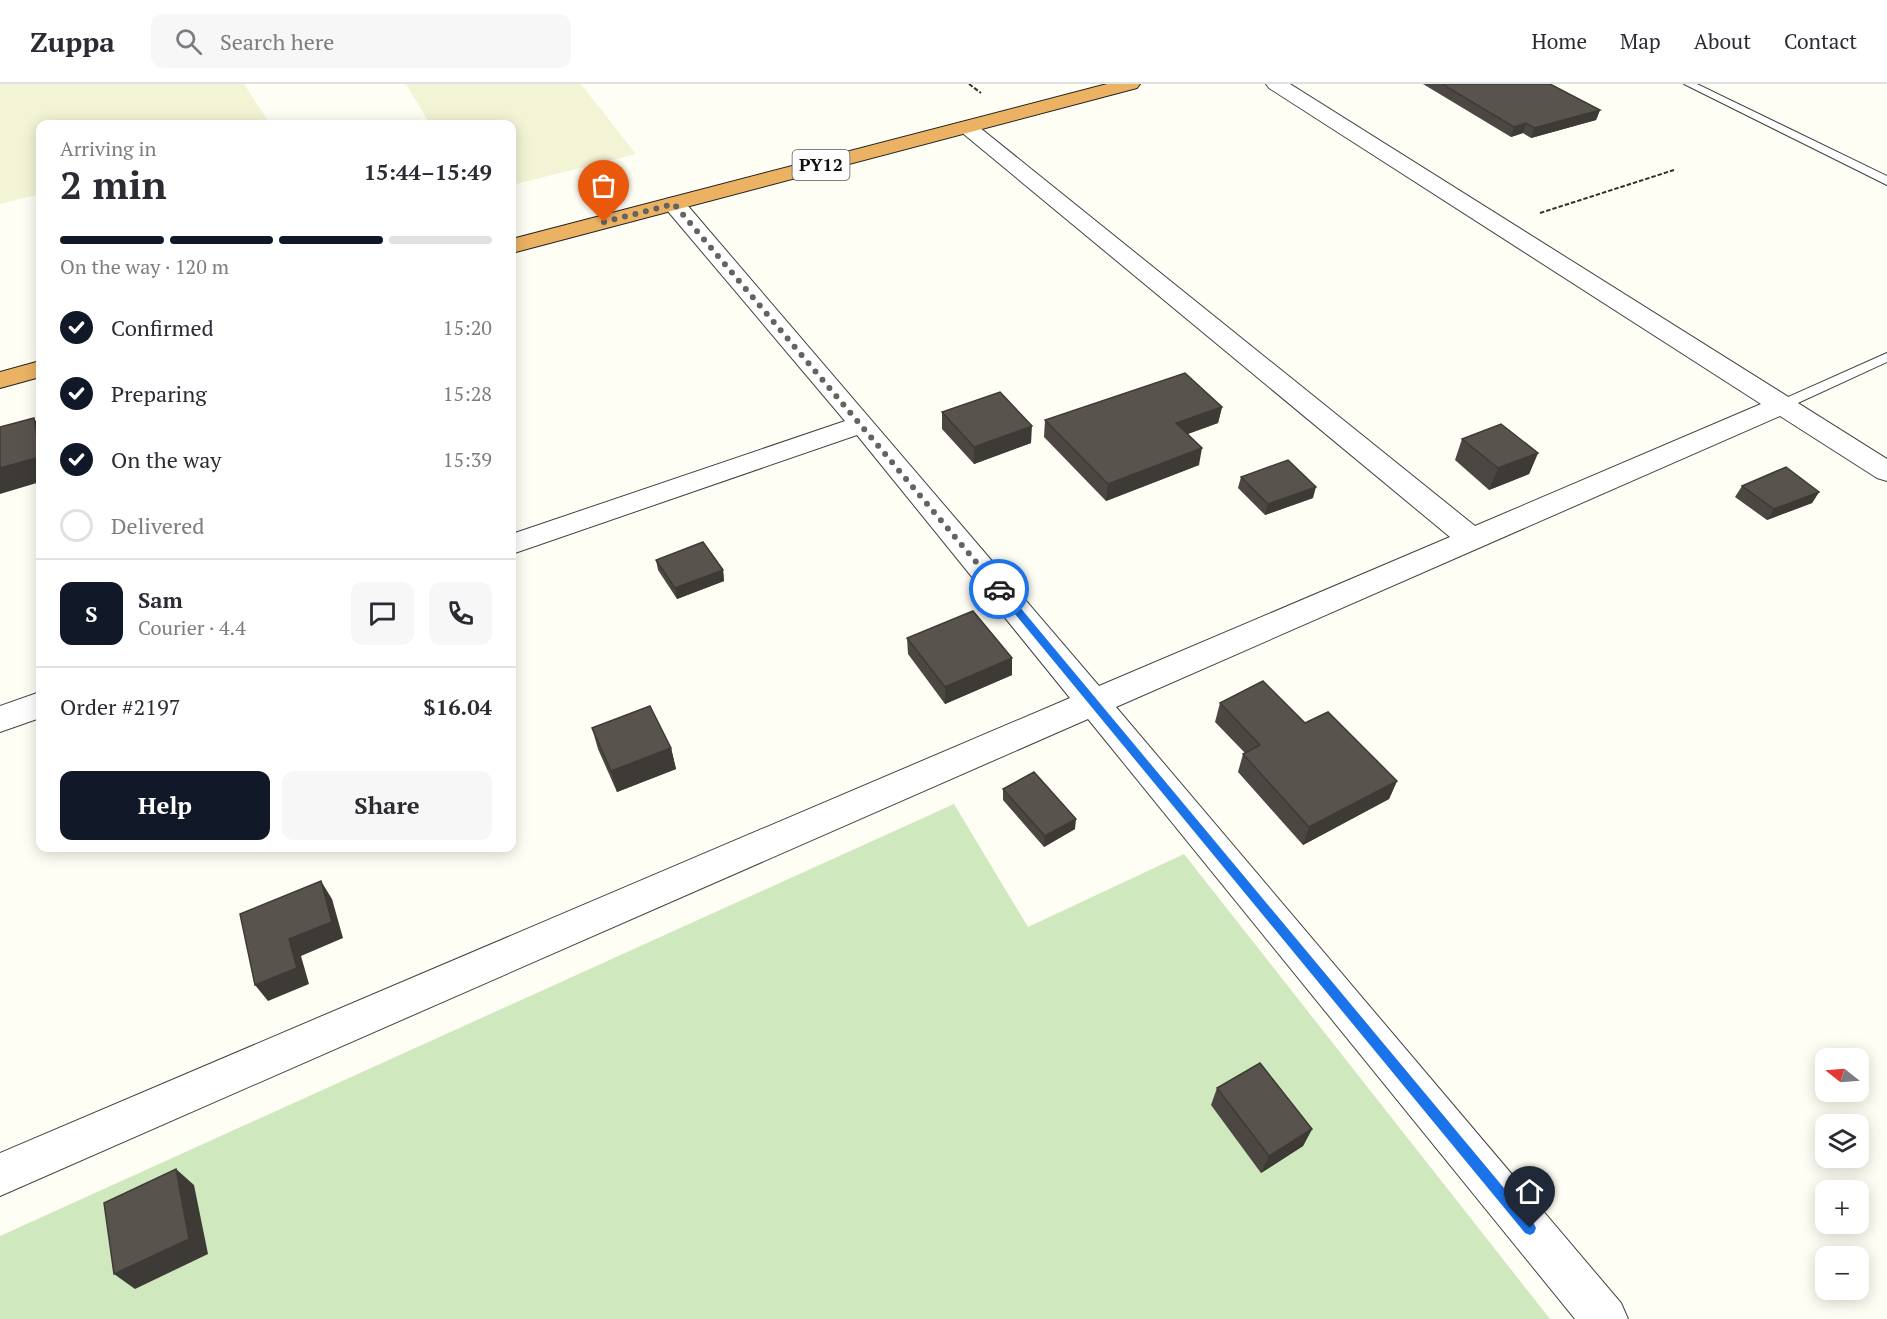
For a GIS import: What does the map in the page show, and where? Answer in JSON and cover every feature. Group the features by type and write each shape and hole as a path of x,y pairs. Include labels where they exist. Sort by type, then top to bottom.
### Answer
{"highway":[{"name":"PY12","path":"516,245 1130,84"},
{"path":"0,380 36,370"}],"street":[{"path":"1276,84 1887,472"},
{"path":"967,127 1472,539"},
{"path":"674,204 862,424 1605,1319"},
{"path":"0,1175 1782,405"},
{"path":"516,543 862,424"},
{"path":"0,719 36,706"}],"lane":[{"path":"1689,84 1887,181"},
{"path":"1782,405 1887,357"}],"path":[{"path":"1500,226 1674,170"}],"green space":[{"path":"0,84 244,84 267,120 36,120 36,195 0,204"},
{"path":"406,84 581,84 636,154 516,184 516,120 428,120"},
{"path":"954,804 1028,927 1184,854 1550,1319 0,1319 0,1236"}],"building":[{"path":"1442,84 1550,84 1600,110 1534,128 1526,123 1514,127"},
{"path":"1185,373 1222,407 1176,423 1202,448 1108,484 1045,420"},
{"path":"1000,392 1032,426 974,447 942,412"},
{"path":"34,418 36,458 0,468 0,427"},
{"path":"1501,424 1538,453 1498,468 1462,439"},
{"path":"1288,460 1316,487 1268,504 1241,477"},
{"path":"1786,467 1819,492 1774,509 1742,486"},
{"path":"703,542 723,570 675,588 656,560"},
{"path":"973,611 1012,658 945,687 907,638"},
{"path":"1263,681 1305,723 1328,712 1397,781 1309,827 1243,754 1260,745 1220,703"},
{"path":"650,706 671,748 611,771 592,728"},
{"path":"1034,772 1076,819 1045,836 1003,789"},
{"path":"321,881 332,922 289,939 297,968 255,985 240,914"},
{"path":"1260,1063 1312,1129 1269,1156 1217,1088"},
{"path":"176,1169 189,1239 114,1274 104,1203"}],"way so far":[{"path":"604,222 674,204 999,589"}],"route":[{"path":"999,589 1530,1228"}]}
